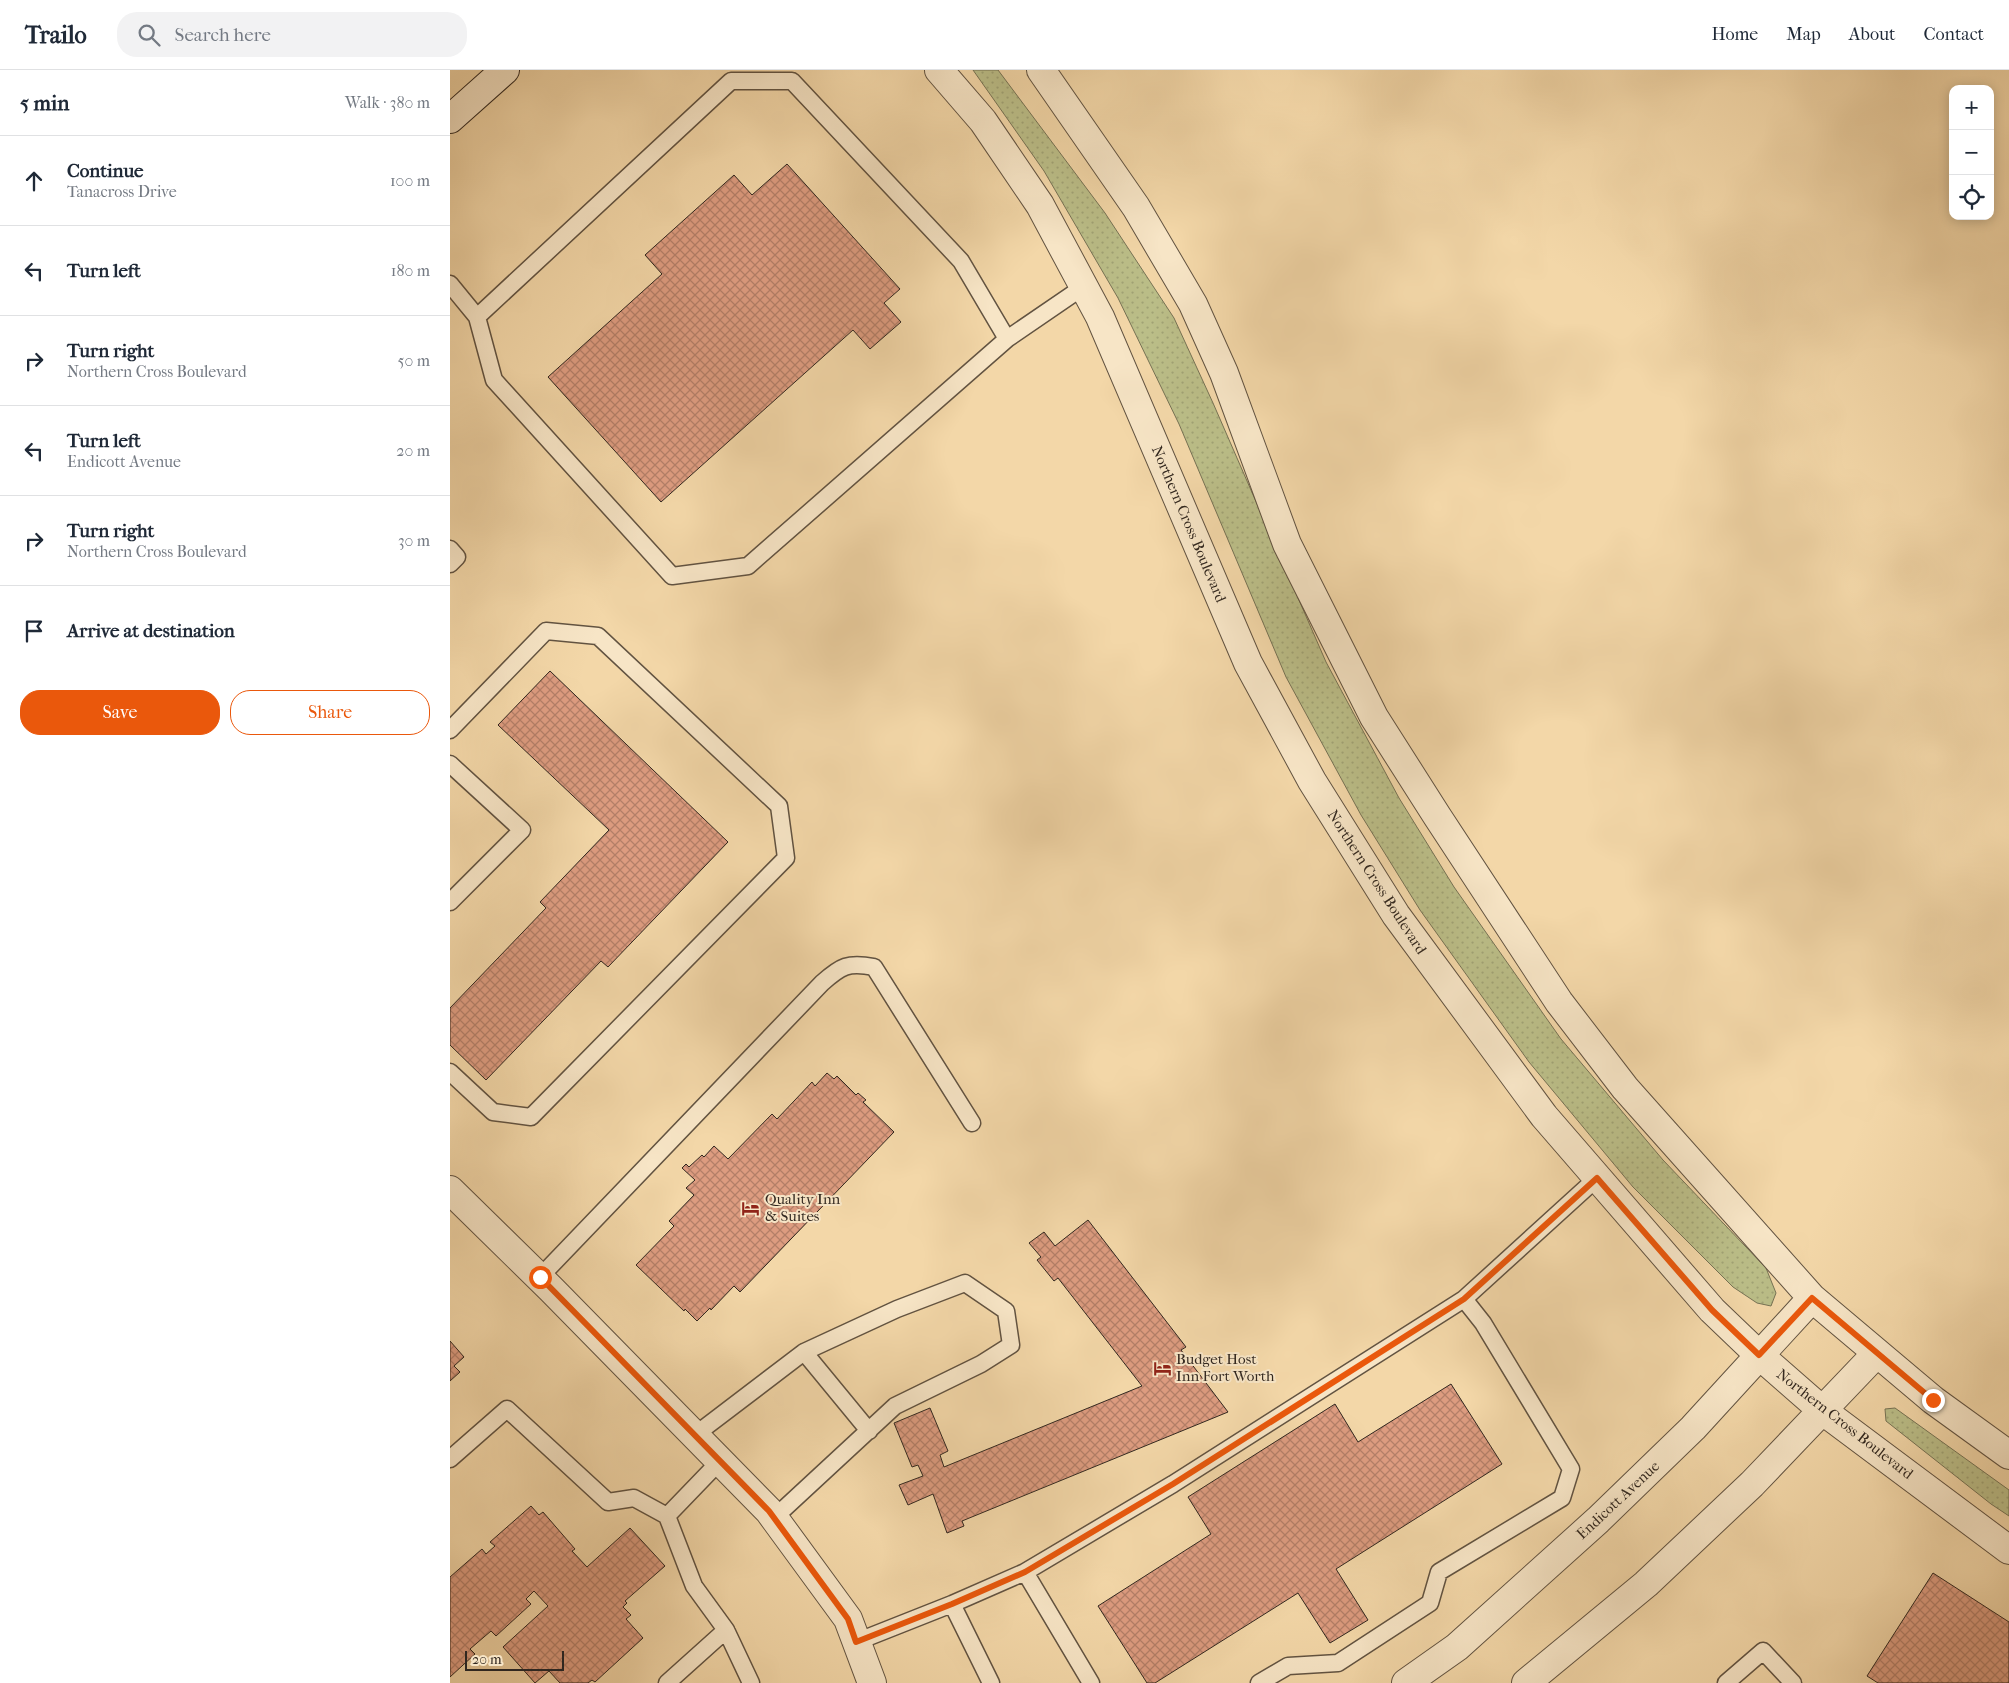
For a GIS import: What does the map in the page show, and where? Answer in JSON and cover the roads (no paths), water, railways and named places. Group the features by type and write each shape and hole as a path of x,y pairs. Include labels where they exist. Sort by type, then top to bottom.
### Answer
{"street":[{"path":"450,119 505,70"},
{"name":"Northern Cross Boulevard","path":"939,70 983,121 1040,205 1100,317 1248,663 1312,781 1396,915 1544,1116 1712,1310 1759,1355 1823,1411 2009,1550"},
{"path":"1041,70 1136,207 1193,304 1224,372 1287,544 1374,717 1559,1002 1631,1096 1812,1298 1933,1400 2009,1455"},
{"path":"450,1190 540,1277 720,1460 774,1518 848,1619 872,1683"},
{"name":"Endicott Avenue","path":"1406,1683 1457,1647 1598,1520 1693,1428 1812,1298"},
{"path":"1526,1683 1646,1584 1752,1484 1877,1353"}],"lane":[{"path":"477,316 731,81 792,81 961,261 1007,339"},
{"path":"450,284 477,316 494,380 672,576 748,566 1007,339 1083,287"},
{"path":"450,549 457,557 450,564"},
{"path":"450,730 546,631 598,636 779,806 786,858 531,1116 493,1112 450,1072"},
{"path":"450,764 522,830 450,902"},
{"path":"540,1277 837,969 857,964 874,967 972,1123"},
{"path":"856,1642 952,1604 1025,1572 1173,1484 1464,1299 1597,1178"},
{"path":"695,1435 804,1352 897,1309 965,1283 1006,1311 1011,1345 981,1364 895,1406 774,1518"},
{"path":"1259,1683 1288,1666 1338,1663 1430,1603 1438,1572 1562,1498 1571,1468 1483,1323 1464,1299"},
{"path":"804,1352 869,1431"},
{"path":"450,1460 507,1409 608,1502 634,1498 667,1516 694,1586 726,1630 751,1683"},
{"path":"667,1516 720,1460"},
{"path":"1025,1572 1091,1683"},
{"path":"952,1604 990,1683"},
{"path":"667,1683 726,1630"},
{"path":"1726,1683 1763,1651 1793,1683"}],"place":[{"name":"Quality Inn & Suites","path":"751,1208"},
{"name":"Budget Host Inn Fort Worth","path":"1162,1368"}]}
